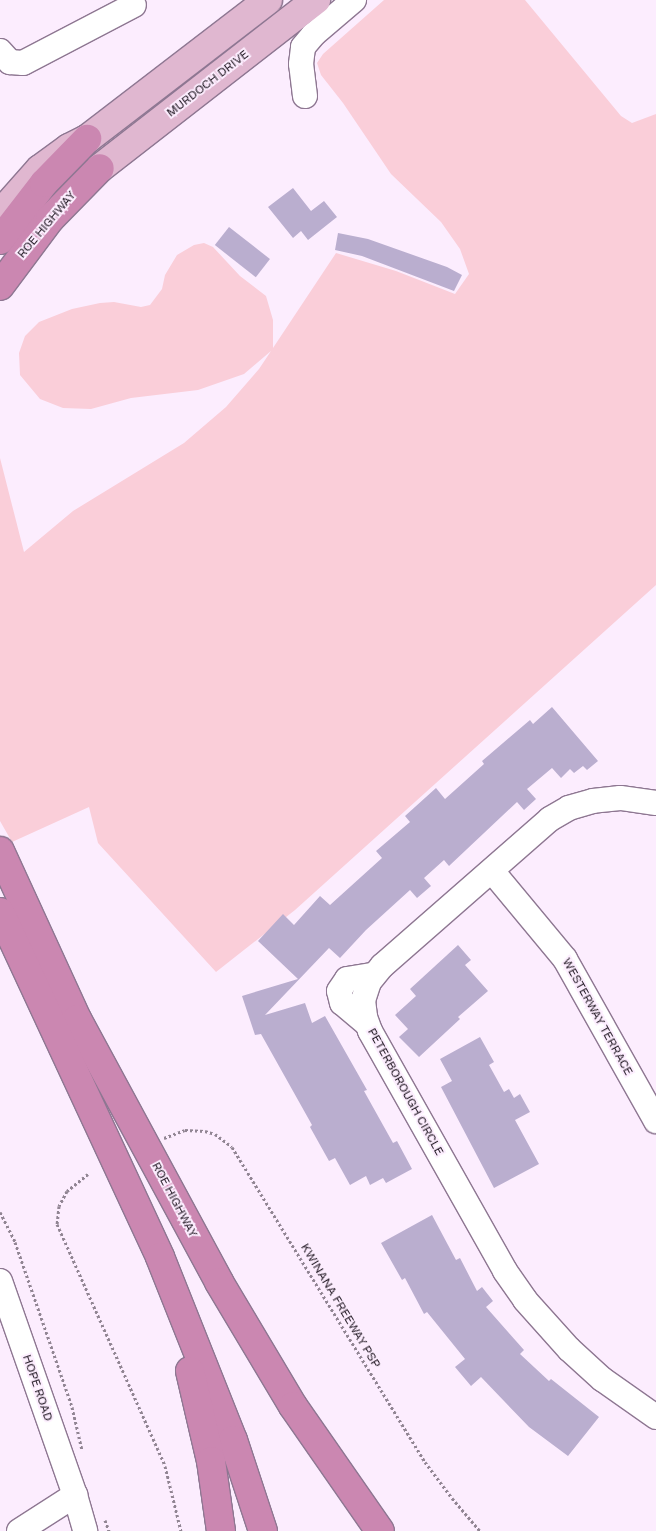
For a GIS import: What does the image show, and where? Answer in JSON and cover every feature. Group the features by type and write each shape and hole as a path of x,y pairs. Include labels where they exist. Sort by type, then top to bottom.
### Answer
{"highway":[{"path":"0,240 44,183 87,139"},
{"name":"ROE HIGHWAY","path":"0,286 50,219 100,168"},
{"name":"ROE HIGHWAY","path":"0,851 77,1019 247,1332 319,1446 380,1531"},
{"path":"0,912 160,1256 186,1318 232,1440 263,1531"},
{"path":"77,1019 207,1331 247,1435 279,1531"},
{"path":"99,1128 169,1306 187,1362 208,1444 221,1531"}],"main road":[{"path":"0,214 40,169 69,148 87,139 268,0"},
{"name":"MURDOCH DRIVE","path":"100,168 316,0"}],"street":[{"path":"305,96 301,64 303,47 313,35 354,0"},
{"path":"0,51 10,62 23,63 134,5"},
{"name":"PETERBOROUGH CIRCLE","path":"654,795 593,801 569,808 550,820 373,975 363,1000 366,1024 505,1271 524,1300 569,1350 602,1379 656,1417"},
{"name":"WESTERWAY TERRACE","path":"492,871 565,959 656,1122"},
{"name":"HOPE ROAD","path":"0,1281 75,1495 85,1531"},
{"path":"19,1531 75,1495"}],"path":[{"name":"KWINANA FREEWAY PSP","path":"164,1138 185,1130 205,1131 216,1134 232,1147 425,1462 480,1531"},
{"path":"88,1174 67,1191 59,1206 57,1224 165,1466 181,1531"},
{"path":"0,1212 15,1242 72,1407 83,1452"},
{"path":"102,1514 109,1531"}],"shaded area":[{"path":"384,0 525,0 621,116 632,123 656,114 656,585 295,910 216,972 98,843 89,807 12,842 0,821 0,458 24,552 73,511 184,443 226,407 259,369 271,351 244,374 198,390 131,398 91,409 63,408 40,399 20,375 19,353 25,336 39,322 72,309 100,303 114,302 141,307 150,305 162,289 165,275 177,255 194,245 204,243 213,247 240,276 266,296 273,320 273,348 336,253 396,271 455,294 469,274 460,249 441,222 391,174 343,103 321,75 317,63 323,54"}],"building":[{"path":"293,188 311,211 324,201 337,217 308,240 301,231 293,238 268,207"},
{"path":"229,227 270,259 256,277 215,245"},
{"path":"338,233 368,239 447,267 462,275 454,291 362,256 335,250"},
{"path":"552,707 598,761 587,770 583,766 574,773 570,769 561,778 552,768 527,789 536,799 524,810 517,802 449,866 444,860 424,878 431,886 417,898 410,890 366,930 340,958 329,948 265,1015 305,1003 312,1023 325,1016 367,1090 364,1091 393,1143 397,1141 412,1169 386,1183 383,1178 370,1185 366,1176 350,1185 335,1158 329,1161 310,1127 312,1125 261,1034 255,1035 242,996 298,979 258,941 283,914 294,925 320,896 330,905 382,858 376,851 410,822 405,816 436,788 445,799 484,764 482,761 530,720 533,724"},
{"path":"458,945 471,960 465,965 488,991 458,1017 460,1019 419,1057 399,1037 408,1029 395,1015 416,996 410,989"},
{"path":"480,1037 494,1062 489,1065 504,1092 509,1089 514,1098 520,1094 530,1112 515,1120 539,1164 494,1188 441,1087 452,1081 440,1059"},
{"path":"432,1215 456,1260 460,1258 477,1291 482,1287 493,1301 486,1307 524,1350 520,1354 549,1381 551,1379 599,1417 568,1456 529,1427 481,1377 471,1386 455,1367 465,1359 427,1312 424,1314 405,1278 402,1280 381,1243"}]}
